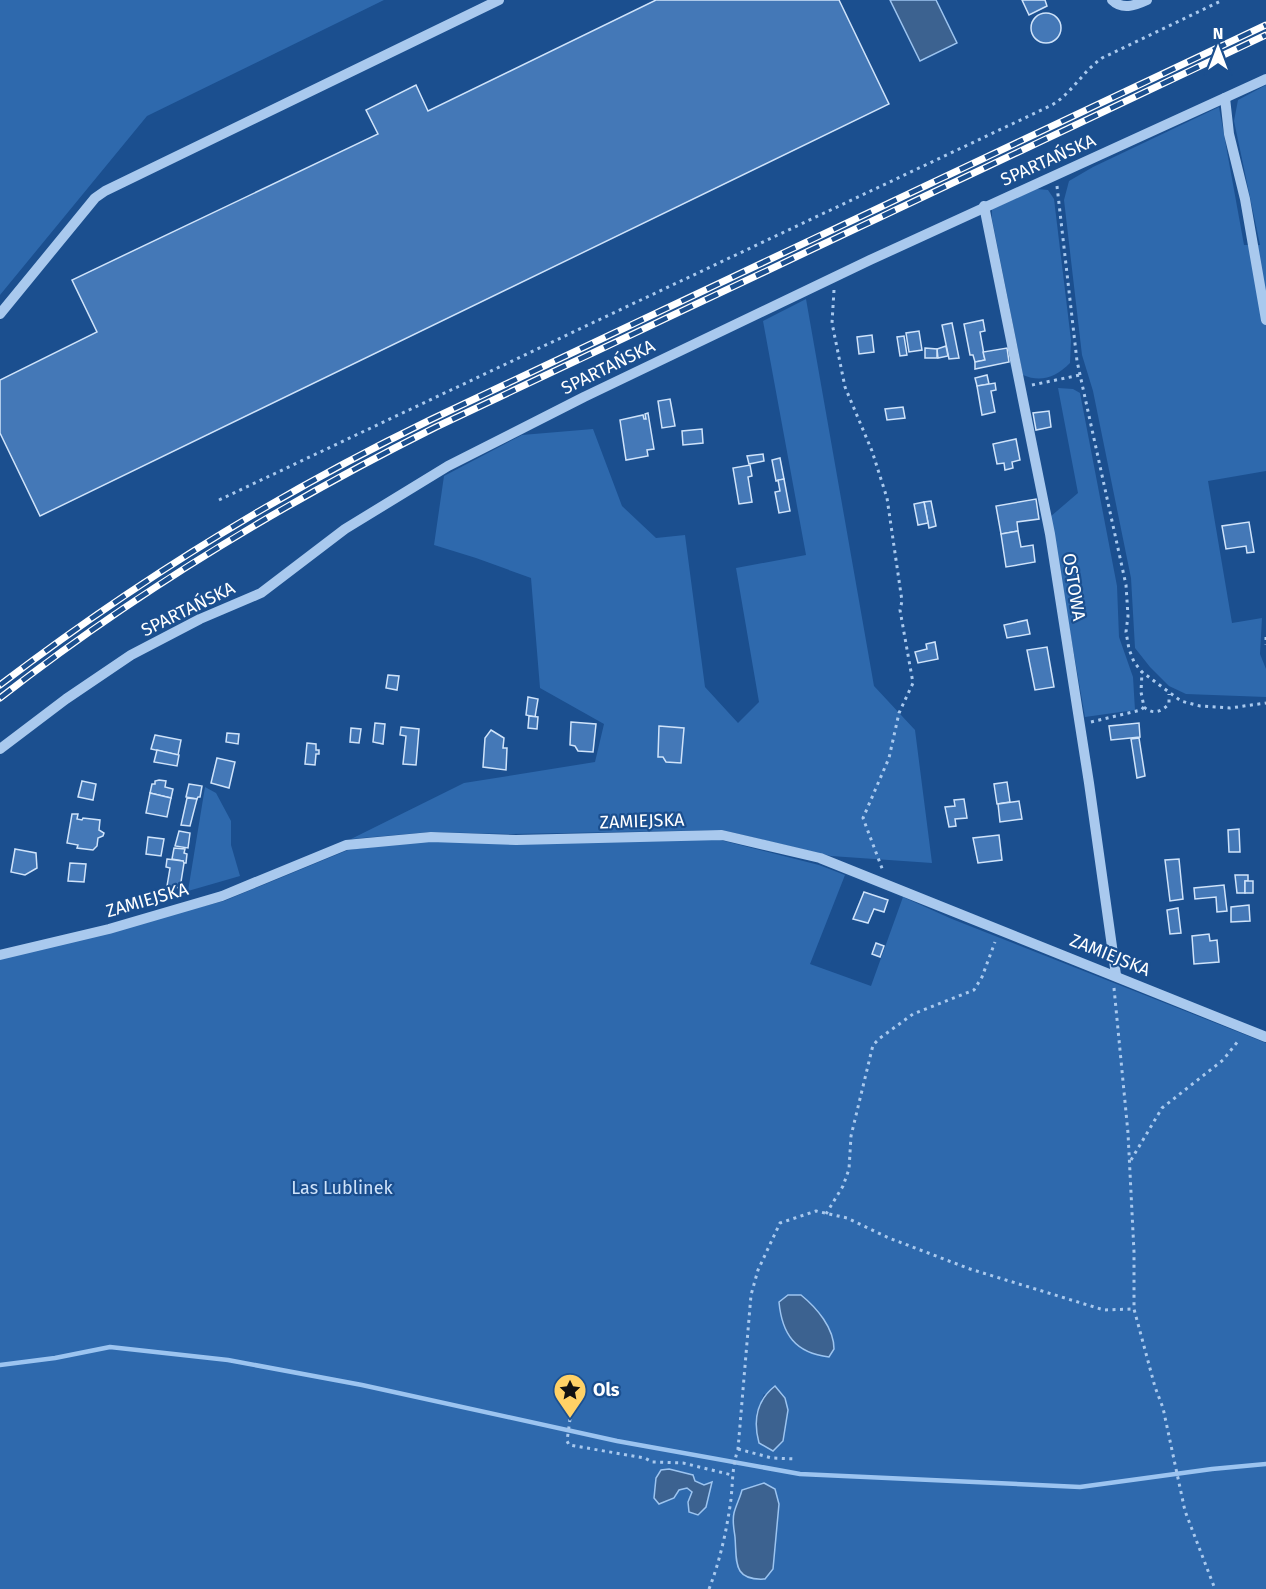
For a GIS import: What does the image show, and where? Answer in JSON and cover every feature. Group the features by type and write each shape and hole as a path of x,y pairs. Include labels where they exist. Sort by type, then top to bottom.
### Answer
{"street":[{"path":"0,314 95,198 105,191 499,0"},
{"path":"1112,0 1124,7 1135,6 1147,0"},
{"name":"SPARTAŃSKA","path":"0,749 66,699 119,663 200,619 261,593 345,529 448,466 584,397 984,206 1055,176 1266,79"},
{"path":"1225,98 1229,134 1245,199 1266,320"},
{"name":"OSTOWA","path":"984,206 1050,534 1089,783 1115,975"},
{"name":"ZAMIEJSKA","path":"0,955 109,929 222,896 346,845 389,839 431,837 516,840 722,835 820,858 1266,1037"}],"path":[{"path":"219,500 1052,105 1070,92 1102,58 1223,0"},
{"path":"1055,176 1080,375 1126,585 1128,616 1126,632 1134,662 1142,672 1181,701 1200,706 1230,708 1266,703"},
{"path":"835,277 832,323 845,387 872,451 887,498 902,601 900,610 913,683 899,713 889,758 863,818 884,871 883,882"},
{"path":"1020,384 1047,383 1080,375"},
{"path":"1266,637 1266,645"},
{"path":"1142,672 1141,692 1144,707 1149,711 1164,710 1169,704 1168,692"},
{"path":"1079,724 1131,714 1144,707"},
{"path":"826,1214 843,1186 849,1170 851,1136 873,1045 913,1014 974,990 982,977 999,928"},
{"path":"1115,975 1130,1162 1134,1309 1163,1408 1185,1511 1215,1589"},
{"path":"1130,1162 1162,1108 1223,1060 1248,1030"},
{"path":"709,1589 716,1573 731,1498 732,1473 738,1450 751,1295 758,1270 780,1223 816,1211 847,1218 889,1238 970,1269 1104,1310 1134,1309"},
{"path":"570,1419 567,1441 569,1445 645,1458 652,1462 683,1463 732,1473"},
{"path":"738,1450 772,1458 796,1459"}],"green space":[{"path":"0,0 384,0 147,116 0,295"},
{"path":"1266,85 1266,471 1208,481 1232,623 1262,618 1260,654 1266,669 1266,697 1186,694 1169,686 1135,648 1131,578 1093,391 1082,355 1064,200 1069,181 1093,167 1219,107 1244,245 1260,245 1234,121 1238,100"},
{"path":"1037,189 1048,190 1054,199 1071,340 1070,363 1054,375 1042,378 1023,375 992,219 992,209"},
{"path":"806,299 874,686 915,730 932,863 831,856 722,830 512,834 430,832 351,839 464,783 595,762 604,724 540,688 531,578 434,545 444,476 522,435 593,429 622,506 656,538 685,535 705,687 738,723 759,702 736,568 806,555 763,321"},
{"path":"1058,388 1073,389 1080,393 1117,586 1119,637 1133,677 1135,710 1085,717 1050,517 1078,493"},
{"path":"205,787 216,793 231,821 231,845 240,876 188,891"},
{"name":"Las Lublinek","path":"430,840 720,840 819,865 845,875 810,964 871,986 903,897 952,919 1266,1043 1266,1589 0,1589 0,958 224,901 348,850","holes":["764,1394 788,1410 783,1441 756,1431 756,1414","669,1469 693,1474 695,1481 704,1485 711,1482 688,1502 692,1492 687,1488 679,1490 674,1498 659,1503 654,1498","764,1483 779,1504 773,1569 735,1537 735,1518 743,1490"]}],"shaded area":[{"path":"890,0 936,0 957,43 920,61"},
{"path":"788,1295 801,1295 824,1319 833,1341 834,1349 829,1357 807,1351 792,1340 783,1324 779,1302"},
{"path":"775,1386 785,1398 788,1410 783,1441 773,1451 759,1443 756,1419 764,1398"},
{"path":"669,1469 693,1475 695,1481 704,1485 712,1482 706,1507 698,1515 689,1512 688,1502 692,1492 687,1488 679,1490 674,1498 659,1504 654,1498 656,1478 661,1470"},
{"path":"764,1483 775,1489 779,1504 773,1569 765,1579 754,1579 747,1577 738,1568 733,1516 742,1490"}],"building":[{"path":"656,0 839,0 889,104 40,516 0,433 0,380 97,332 72,280 378,134 366,110 416,85 428,111"},
{"path":"1022,0 1045,0 1047,6 1029,15"},
{"path":"1046,13 1052,14 1060,22 1060,34 1052,42 1046,43 1040,42 1032,34 1031,28 1032,22 1040,14"},
{"path":"983,320 985,331 980,332 985,360 975,362 973,355 970,355 964,324"},
{"path":"952,323 959,358 949,359 942,325"},
{"path":"919,331 922,350 909,352 906,333"},
{"path":"872,335 874,352 859,354 857,337"},
{"path":"904,336 907,355 900,356 897,337"},
{"path":"946,346 948,356 938,358 937,349"},
{"path":"925,348 937,349 937,358 925,358"},
{"path":"1007,348 1009,362 975,369 975,362 985,360 983,352"},
{"path":"987,375 989,384 977,386 975,378"},
{"path":"995,383 996,390 991,391 995,412 982,415 977,386"},
{"path":"670,399 675,426 662,428 658,401"},
{"path":"903,407 905,418 887,420 885,409"},
{"path":"1049,411 1051,427 1036,430 1033,413"},
{"path":"648,413 654,449 647,450 648,456 626,460 620,420 643,415 646,419 645,414"},
{"path":"702,429 703,443 683,445 682,431"},
{"path":"1016,439 1020,460 1012,462 1013,468 1005,470 1004,463 997,464 993,444"},
{"path":"763,454 764,461 749,464 747,456"},
{"path":"780,458 784,479 776,481 772,460"},
{"path":"750,465 752,476 748,477 752,502 739,504 733,468"},
{"path":"784,479 790,511 779,513 775,492 780,491 778,480"},
{"path":"1036,499 1039,519 1017,522 1018,531 1001,534 996,506"},
{"path":"931,501 936,526 929,528 924,502"},
{"path":"924,502 928,523 918,525 914,504"},
{"path":"1249,522 1254,552 1247,553 1246,546 1226,549 1222,526"},
{"path":"1018,531 1021,547 1033,545 1035,562 1006,567 1001,534"},
{"path":"1027,620 1030,634 1007,638 1004,625"},
{"path":"935,642 938,659 918,663 915,652 927,649 926,644"},
{"path":"1047,647 1054,687 1035,690 1027,650"},
{"path":"388,675 399,676 397,690 386,688"},
{"path":"528,697 538,699 535,717 526,715"},
{"path":"529,716 538,717 537,729 528,728"},
{"path":"571,722 596,724 593,752 578,751 575,746 570,745"},
{"path":"375,723 385,724 383,744 373,742"},
{"path":"1139,723 1140,737 1111,740 1109,726"},
{"path":"659,726 684,728 681,763 666,762 663,757 658,757"},
{"path":"401,727 419,729 416,765 403,764 406,736 400,735"},
{"path":"351,728 361,729 359,743 350,742"},
{"path":"491,730 504,738 503,748 507,748 506,770 483,767 485,738"},
{"path":"227,733 239,734 238,744 226,742"},
{"path":"155,735 181,740 178,755 151,749"},
{"path":"1139,738 1145,776 1137,778 1131,739"},
{"path":"307,743 316,744 316,750 319,750 319,754 316,754 315,765 305,764"},
{"path":"157,750 179,755 177,766 154,762"},
{"path":"217,758 235,762 229,788 211,783"},
{"path":"159,780 166,781 165,787 173,789 171,798 150,793 152,784"},
{"path":"82,781 96,784 93,800 78,797"},
{"path":"1007,782 1010,802 997,804 994,784"},
{"path":"189,784 202,786 200,797 197,799 186,797"},
{"path":"150,793 171,798 167,817 146,813"},
{"path":"187,798 197,799 190,826 181,825"},
{"path":"964,799 967,818 955,819 956,826 949,827 945,807 955,806 954,800"},
{"path":"1019,801 1022,819 1000,822 998,804"},
{"path":"72,814 78,814 77,819 100,820 99,830 104,833 98,838 97,846 93,850 77,848 78,845 67,843"},
{"path":"1239,829 1240,852 1229,852 1228,830"},
{"path":"179,831 190,833 188,848 175,846"},
{"path":"999,835 1002,860 978,863 973,838"},
{"path":"148,837 164,839 161,856 146,854"},
{"path":"174,848 185,849 186,863 172,859"},
{"path":"15,849 36,853 37,868 25,875 11,872"},
{"path":"167,859 184,863 180,888 167,886 170,868 166,867"},
{"path":"1179,859 1183,899 1170,901 1165,860"},
{"path":"70,863 86,864 84,882 68,881"},
{"path":"1235,875 1248,875 1248,881 1245,881 1245,893 1237,893"},
{"path":"1245,881 1253,881 1253,893 1245,893"},
{"path":"1224,885 1227,911 1217,912 1216,897 1195,899 1194,888"},
{"path":"864,892 888,900 884,912 874,909 868,923 853,919"},
{"path":"1249,905 1250,921 1231,922 1231,907"},
{"path":"1178,908 1181,933 1170,934 1167,910"},
{"path":"1209,934 1210,941 1217,940 1219,962 1194,964 1192,936"},
{"path":"876,943 884,946 880,957 872,954"}],"waterway":[{"path":"0,1365 55,1358 110,1347 228,1360 362,1385 617,1441 800,1474 1080,1487 1266,1464"}],"railway":[{"path":"0,685 103,610 209,541 375,447 1266,25"},
{"path":"0,698 51,659 157,586 266,519 379,456 1266,35"}],"place":[{"name":"Ols","path":"570,1419"}]}
